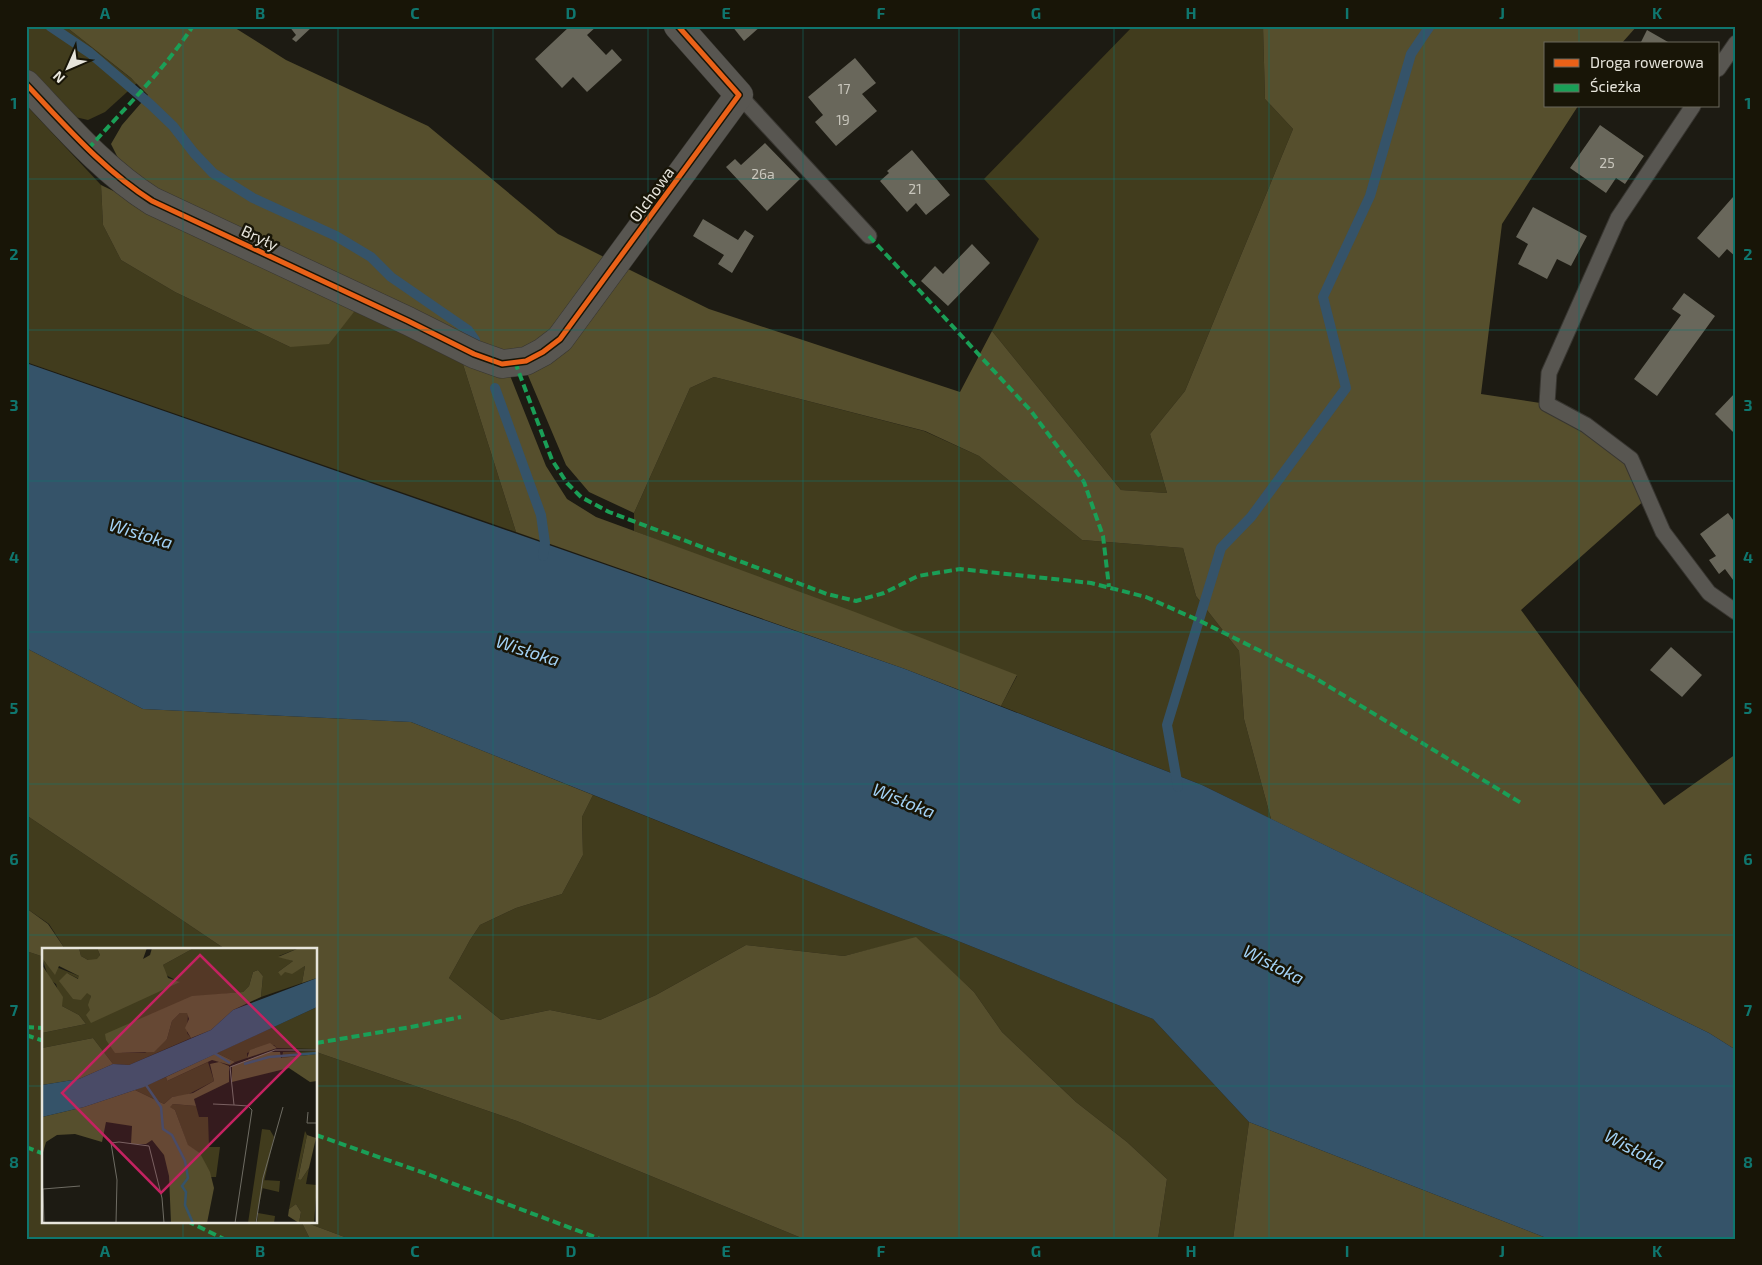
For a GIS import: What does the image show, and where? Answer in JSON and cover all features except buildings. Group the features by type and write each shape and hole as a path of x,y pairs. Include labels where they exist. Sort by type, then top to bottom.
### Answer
{"street":[{"path":"678,26 739,95"},
{"name":"Bryły","path":"26,84 88,149 130,187 152,200 474,354 502,364 515,362"},
{"name":"Olchowa","path":"515,362 526,361 560,340 739,95"}],"lane":[{"path":"1720,66 1736,43"},
{"path":"739,95 869,236"},
{"path":"1692,108 1618,218 1549,373 1548,404 1586,425 1631,459 1663,532 1709,593 1736,612"}],"shaded area":[{"path":"26,26 65,26 137,83 105,112 88,120 75,117 26,72"},
{"path":"65,26 232,26 286,60 428,126 558,234 606,258 558,322 533,346 504,352 462,337 180,206 124,170 111,144 122,125 148,95 131,78"},
{"path":"1133,26 1263,26 1265,99 1293,129 1185,391 1150,434 1167,493 1121,490 992,331 1039,239 984,179"},
{"path":"1263,26 1637,26 1623,42 1544,42 1544,108 1577,108 1502,224 1481,394 1547,404 1631,459 1647,498 1521,610 1664,805 1736,754 1736,1050 1709,1033 1271,819 1244,719 1239,651 1196,596 1183,548 1082,540 979,456 925,431 714,377 690,388 634,513 589,492 566,465 527,373 626,268 709,309 960,392 992,331 1121,490 1167,493 1150,434 1185,391 1293,129 1265,99"},
{"path":"26,105 101,185 103,225 121,260 175,292 290,347 357,308 461,358 516,532 26,362"},
{"path":"101,185 357,308 329,344 290,347 175,292 121,260 103,225"},
{"path":"461,358 509,373 546,466 567,499 596,517 855,612 1017,675 1001,706 905,669 516,532"},
{"path":"714,377 924,431 979,456 1082,540 1183,548 1196,596 1239,651 1244,719 1271,819 1202,785 1001,706 1017,676 634,531 634,513 690,388"},
{"path":"26,648 143,709 411,722 593,795 582,817 583,855 562,894 516,908 480,925 449,978 501,1020 550,1010 600,1020 656,995 746,945 844,956 916,937 974,992 1002,1032 1076,1102 1127,1142 1167,1179 1158,1239 804,1239 517,1121 319,1053 318,948 224,948 26,815"},
{"path":"593,795 1153,1019 1249,1122 1233,1239 1158,1239 1167,1179 1127,1142 1076,1102 1002,1032 974,992 916,938 844,956 746,945 656,995 600,1020 550,1010 501,1020 449,978 480,925 516,908 562,894 583,855 582,817"},
{"path":"26,815 224,948 64,948 49,924 26,908"},
{"path":"26,908 48,924 64,948 42,948 42,956 26,951"},
{"path":"26,951 42,956 42,1222 302,1222 310,1239 26,1239"},
{"path":"318,1052 517,1121 804,1239 350,1239 305,1222 318,1222"},
{"path":"1249,1122 1549,1239 1233,1239"},
{"path":"302,1222 350,1239 310,1239"}],"water":[{"name":"Wisłoka","path":"26,363 905,669 1202,785 1709,1033 1736,1050 1736,1239 1549,1239 1249,1122 1153,1019 411,722 143,709 26,648"}],"waterway":[{"path":"50,26 90,53 150,104 173,126 194,153 213,173 253,198 336,236 371,257 391,277 468,330 475,340"},
{"path":"1178,787 1167,725 1221,548 1251,517 1346,388 1323,297 1370,196 1411,54 1430,26"},
{"path":"495,388 541,515 545,543 543,556"}],"marked path":[{"path":"88,149 156,74 193,26"},
{"path":"869,236 1031,411 1084,482 1103,536 1109,587"},
{"path":"515,362 552,460 567,483 581,497 609,512 827,594 856,601 884,593 918,576 960,569 1091,583 1146,597 1200,621 1315,678 1521,803"},
{"path":"318,1043 461,1017"},
{"path":"26,1027 42,1028"},
{"path":"26,1035 42,1040"},
{"path":"318,1136 430,1175 600,1239"},
{"path":"26,1147 42,1153"},
{"path":"189,1222 224,1239"}],"cycle path":[{"path":"26,84 101,161 134,189 152,201 474,354 502,364 526,361 543,352 560,339 739,95 678,26"}]}
